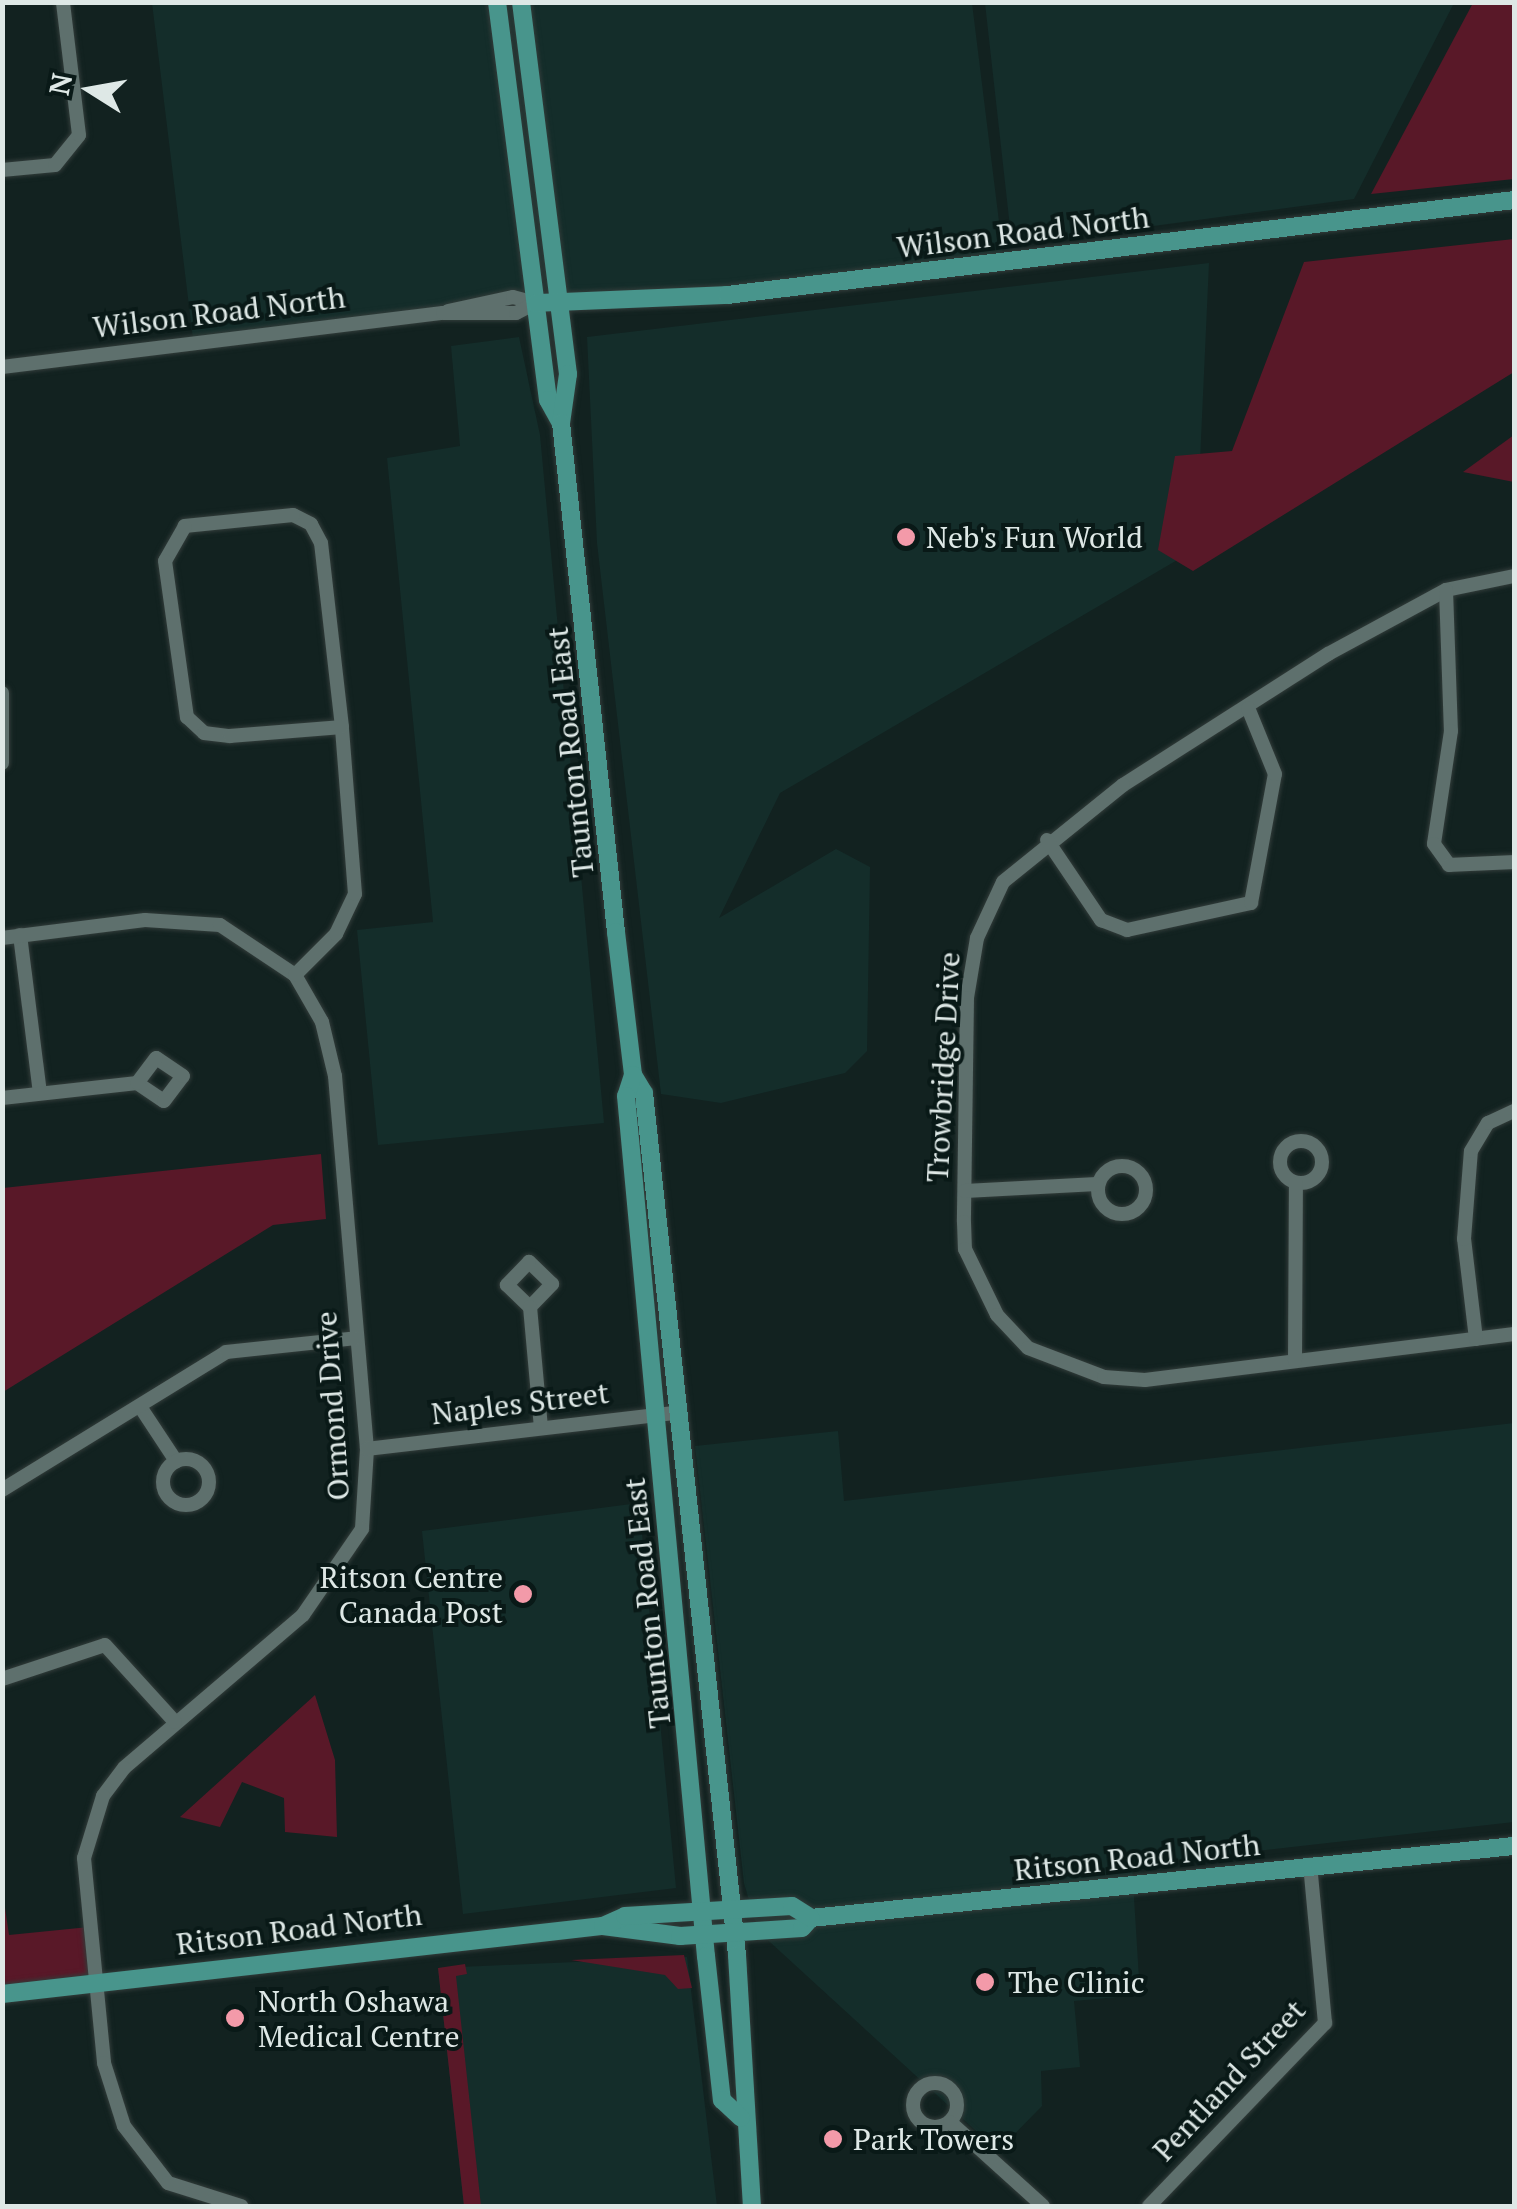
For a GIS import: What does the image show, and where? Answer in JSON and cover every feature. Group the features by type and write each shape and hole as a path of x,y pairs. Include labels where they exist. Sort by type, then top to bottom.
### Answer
{"main road":[{"name":"Taunton Road East","path":"497,2 548,400 561,424"},
{"name":"Taunton Road East","path":"521,2 569,389 561,424 633,1074 644,1093 732,1908 748,2102 741,2118 752,2206"},
{"name":"Wilson Road North","path":"536,303 727,295 1514,200"},
{"name":"Taunton Road East","path":"633,1074 626,1096 708,1910 722,2100 741,2118"},
{"name":"Ritson Road North","path":"1468,1845 1514,1831"},
{"name":"Ritson Road North","path":"2,1994 603,1926 625,1916 792,1906 811,1918 1468,1845 1514,1846"},
{"name":"Ritson Road North","path":"603,1926 623,1936 734,1933 802,1928 811,1918"}],"street":[{"path":"2,170 55,166 79,136 63,2"},
{"name":"Wilson Road North","path":"2,367 443,313 516,313 536,303"},
{"path":"295,975 336,934 355,894 342,727 311,524 293,515 185,526 165,561 188,717 204,733 230,736 342,727"},
{"name":"Trowbridge Drive","path":"1514,576 1446,590 1248,708 1047,840 1003,882 977,938 964,1191 965,1249 980,1292 1028,1348 1062,1366 1145,1380 1514,1334"},
{"path":"1446,590 1451,731 1434,844 1449,865 1514,862"},
{"path":"2,694 9,745 2,763"},
{"path":"1047,840 1101,920 1127,930 1251,903 1275,774 1248,708"},
{"name":"Ormond Drive","path":"2,938 180,918 220,925 295,975 322,1022 335,1076 367,1449 366,1514 328,1590 124,1768 90,1829 84,1885 104,2062 132,2138 168,2183 242,2206"},
{"path":"20,935 40,1093"},
{"path":"2,1098 137,1083"},
{"path":"1476,1339 1464,1238 1471,1152 1488,1123 1514,1112"},
{"path":"1296,1183 1296,1361"},
{"path":"964,1191 1097,1184"},
{"path":"530,1307 541,1428"},
{"path":"2,1490 226,1352 356,1338"},
{"path":"140,1408 176,1461"},
{"name":"Naples Street","path":"367,1449 680,1412"},
{"path":"2,1679 105,1645 175,1722"},
{"name":"Pentland Street","path":"1149,2206 1325,2022 1310,1865"},
{"path":"950,2122 1043,2206"}],"shaded area":[{"path":"985,2 1454,3 1354,199 1012,245"},
{"path":"152,3 972,3 1004,262 727,295 513,297 194,347"},
{"path":"1473,3 1514,3 1514,179 1371,194"},
{"path":"1514,239 1514,372 1193,571 1158,550 1175,456 1232,451 1304,262"},
{"path":"1209,263 1196,549 780,793 719,918 836,849 870,867 867,1051 845,1073 721,1103 661,1094 597,543 587,337"},
{"path":"519,337 540,435 604,1123 378,1145 357,930 433,922 387,458 460,446 451,346"},
{"path":"1514,435 1514,482 1463,472"},
{"path":"321,1154 326,1219 273,1225 3,1392 3,1188"},
{"path":"1514,1423 1514,1822 1132,1865 1140,1995 1074,2001 1080,2067 1041,2071 1042,2106 998,2151 758,1931 744,1883 695,1446 838,1431 844,1501"},
{"path":"639,1503 676,1888 463,1914 422,1531"},
{"path":"315,1695 335,1760 337,1837 285,1832 284,1798 242,1782 220,1827 180,1817"},
{"path":"2,1887 9,1935 89,1927 95,1982 3,1994"},
{"path":"684,1955 692,1988 678,1989 665,1975 571,1960"},
{"path":"687,1957 717,2206 464,2206 438,1968"},
{"path":"465,1964 467,1974 456,1976 481,2206 464,2206 438,1968"}],"place":[{"name":"Neb's Fun World","path":"906,537"},
{"name":"Ritson Centre Canada Post","path":"523,1594"},
{"name":"The Clinic","path":"985,1982"},
{"name":"North Oshawa Medical Centre","path":"235,2018"},
{"name":"Park Towers","path":"833,2139"}]}
